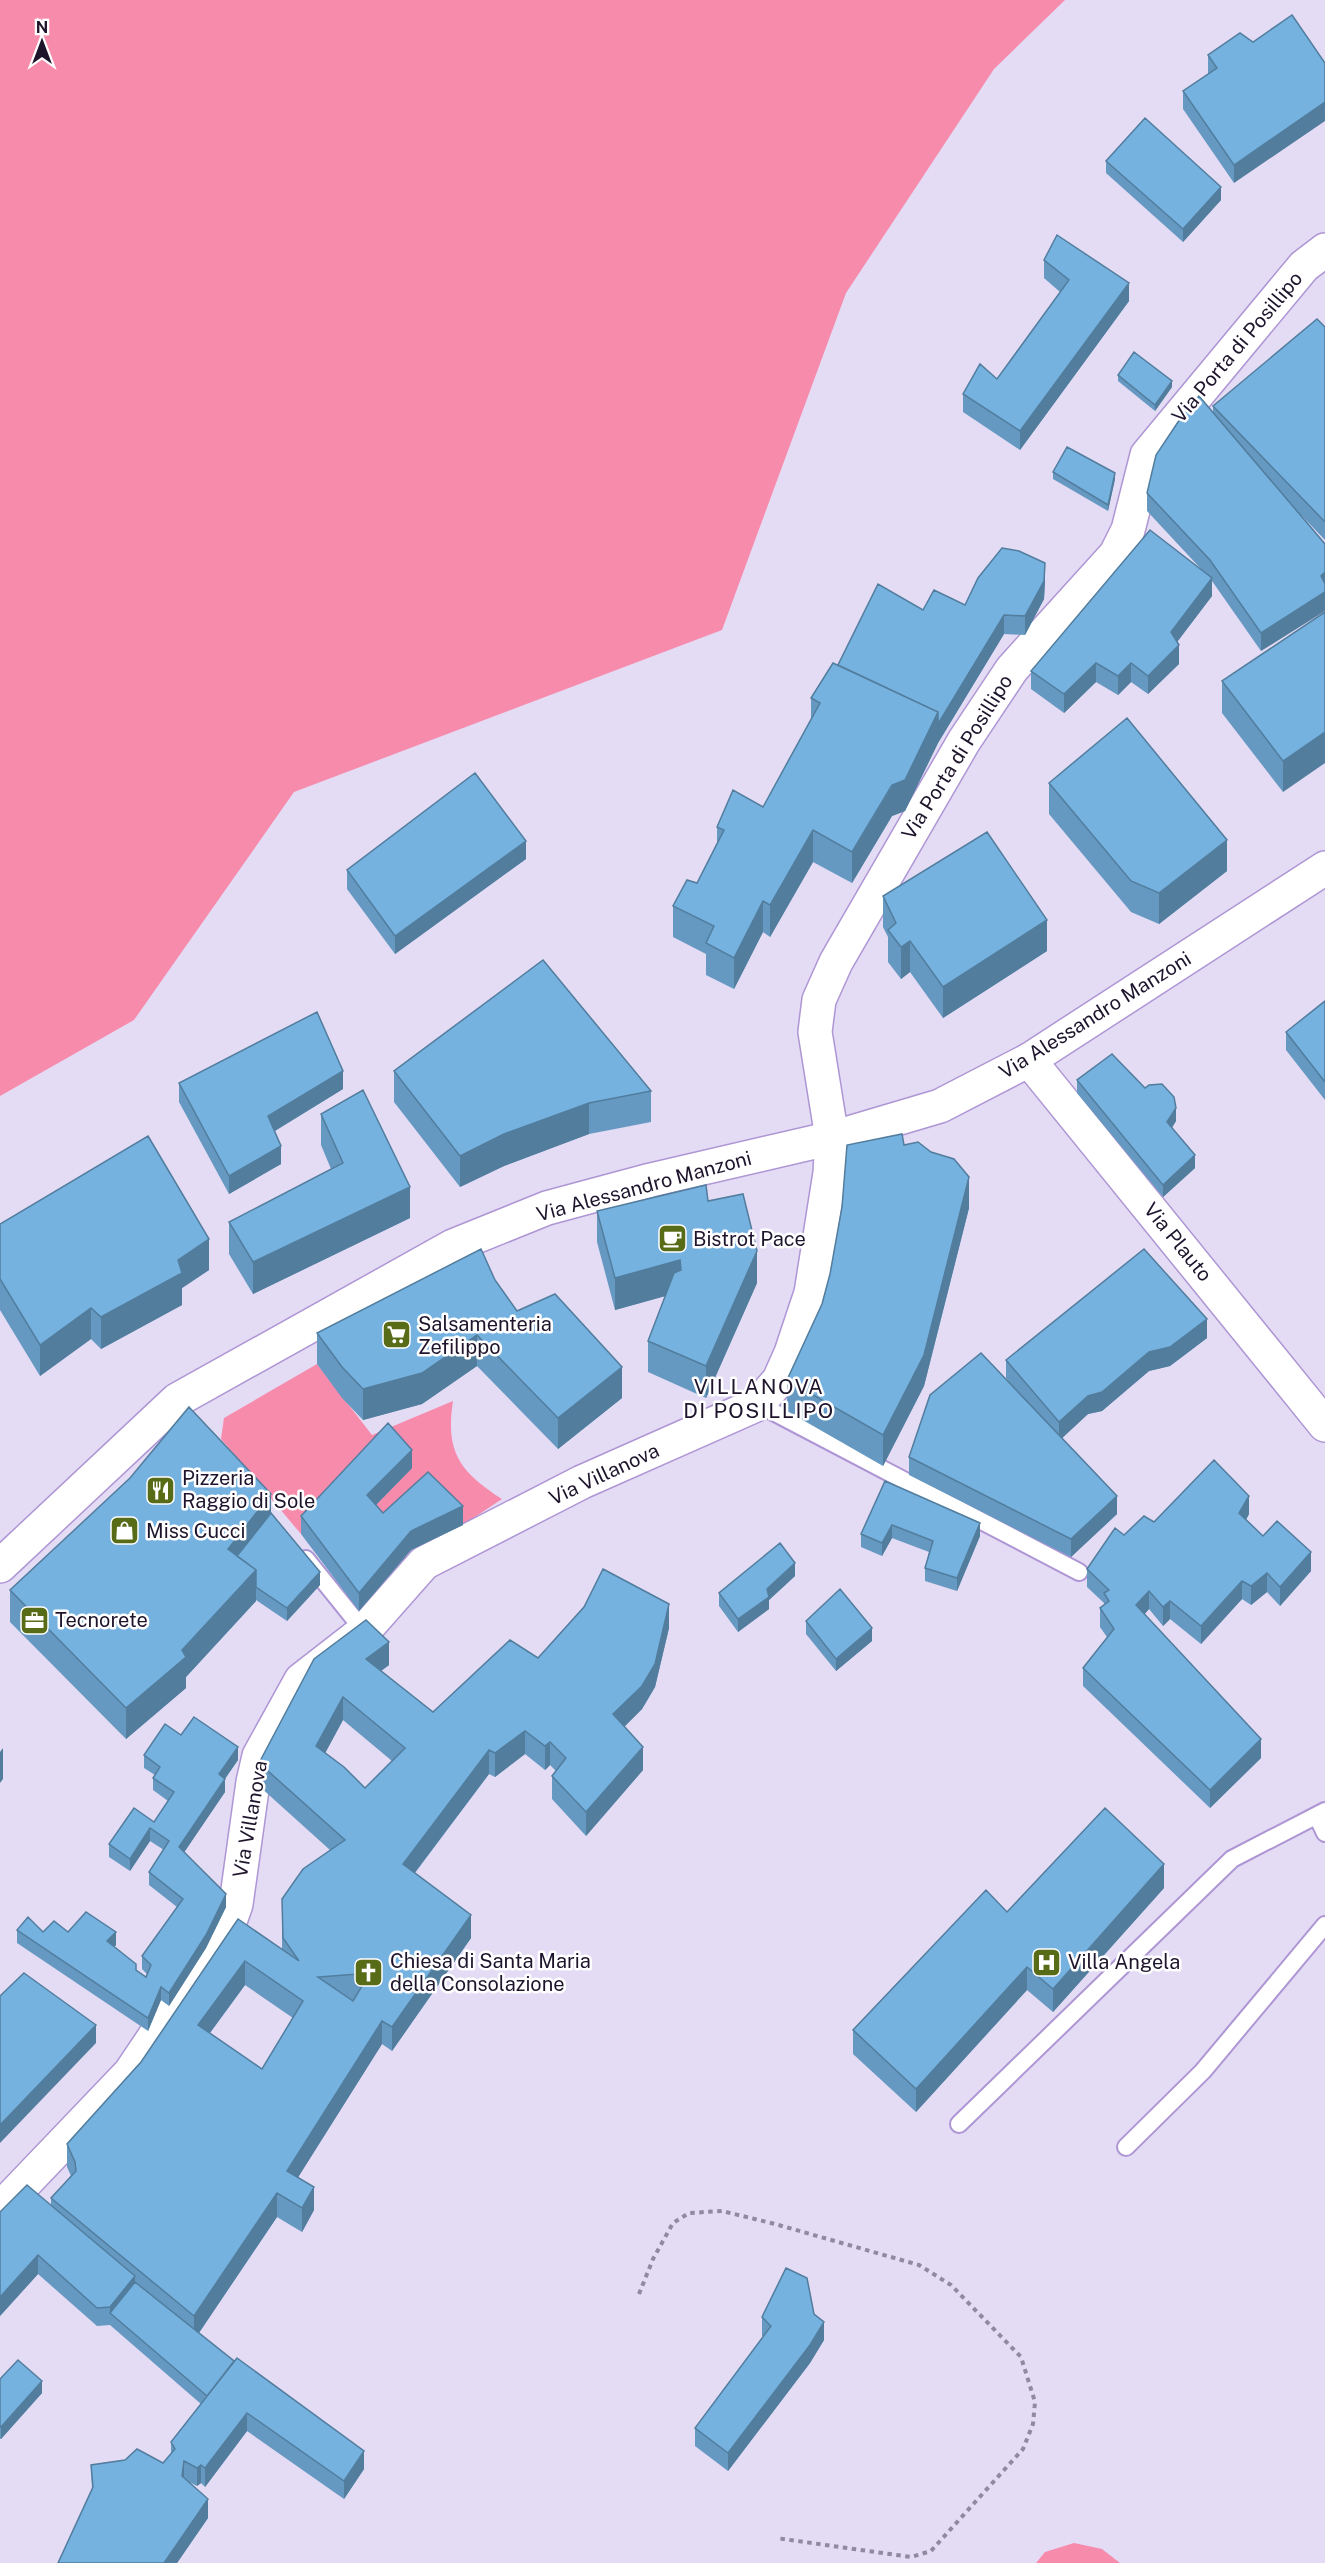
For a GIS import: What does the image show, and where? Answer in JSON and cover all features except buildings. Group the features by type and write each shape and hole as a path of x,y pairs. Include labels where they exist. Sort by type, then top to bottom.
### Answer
{"street":[{"name":"Via Porta di Posillipo","path":"832,1138 815,1032 819,1000 836,962 964,741 1006,678 1116,554 1128,530 1147,455 1304,266 1325,250"},
{"name":"Via Alessandro Manzoni","path":"0,1566 182,1407 463,1241 547,1208 651,1180 832,1138 940,1106 1029,1060 1325,868"},
{"name":"Via Plauto","path":"1029,1060 1325,1425"},
{"name":"Via Villanova","path":"0,2209 130,2073 228,1927 236,1904 253,1782 259,1756 301,1680 364,1631 424,1563 582,1482 758,1404 779,1380 791,1353 811,1293 830,1173 832,1138"}],"lane":[{"path":"758,1404 1079,1572"},
{"path":"297,1548 364,1631"},
{"path":"959,2124 1232,1859 1321,1813 1325,1833"},
{"path":"1126,2147 1203,2071 1325,1925"}],"path":[{"path":"639,2294 653,2259 673,2223 688,2212 723,2211 775,2223 920,2265 951,2285 1021,2357 1035,2402 1033,2424 1023,2449 931,2551 910,2557 776,2538"}],"shaded area":[{"path":"0,0 1065,0 994,69 846,293 722,630 294,792 134,1020 0,1096"},
{"path":"317,1364 372,1435 453,1401 451,1434 459,1459 466,1470 502,1499 463,1525 301,1534 221,1439 224,1418"},
{"path":"1074,2543 1102,2549 1120,2563 1036,2563 1045,2552"}],"place":[{"name":"Bistrot Pace","path":"672,1239"},
{"name":"Salsamenteria Zefilippo","path":"397,1335"},
{"name":"Pizzeria Raggio di Sole","path":"161,1490"},
{"name":"Miss Cucci","path":"125,1531"},
{"name":"Tecnorete","path":"34,1620"},
{"name":"Villa Angela","path":"1047,1962"},
{"name":"Chiesa di Santa Maria della Consolazione","path":"369,1973"}],"district":[{"name":"VILLANOVA DI POSILLIPO","path":"759,1398"}]}
